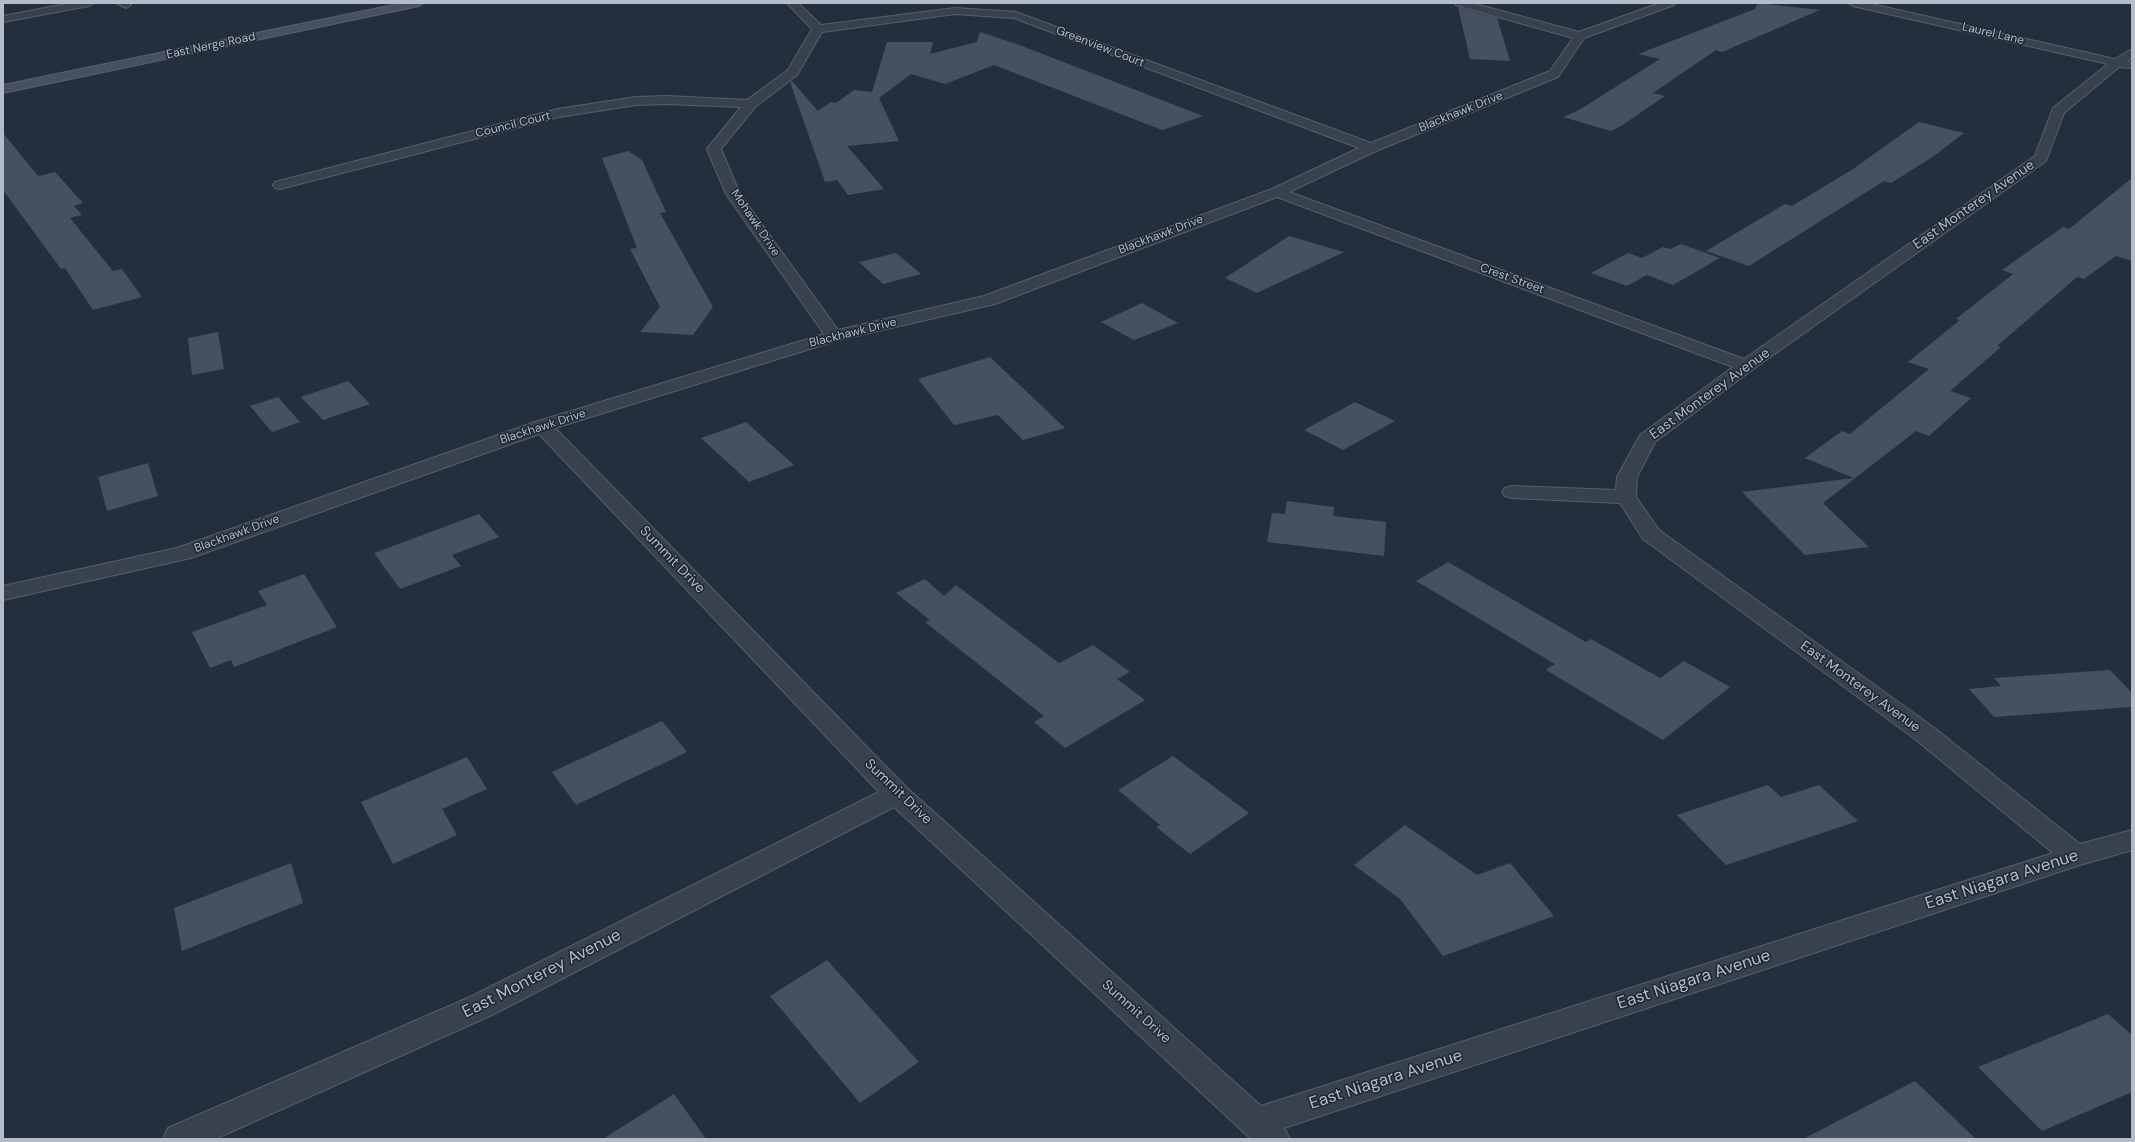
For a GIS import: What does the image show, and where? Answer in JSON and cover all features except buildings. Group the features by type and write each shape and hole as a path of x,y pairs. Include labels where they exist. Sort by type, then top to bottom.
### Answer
{"main road":[{"name":"East Nerge Road","path":"3,89 419,3"}],"street":[{"path":"3,19 89,3"},
{"path":"792,3 818,29"},
{"path":"1460,3 1580,36 1670,3"},
{"name":"Laurel Lane","path":"1853,3 2127,61"},
{"name":"Greenview Court","path":"818,29 954,11 1016,15 1371,148"},
{"name":"Mohawk Drive","path":"818,29 793,72 750,104 714,149 733,194 834,336"},
{"name":"Blackhawk Drive","path":"3,593 184,553 542,426 834,336 989,300 1277,192 1371,148 1554,74 1580,36"},
{"name":"East Monterey Avenue","path":"2076,856 1924,733 1651,534 1626,497 1628,477 1648,439 1746,366 2041,158 2058,111 2127,61"},
{"name":"Council Court","path":"280,185 558,114 636,102 667,100 750,104"},
{"name":"Crest Street","path":"1277,192 1746,366"},
{"name":"Summit Drive","path":"542,426 897,794 1265,1130"},
{"path":"1512,492 1626,497"},
{"name":"East Monterey Avenue","path":"180,1139 481,1006 897,794"},
{"name":"East Niagara Avenue","path":"1265,1130 2076,856 2132,840"}]}
